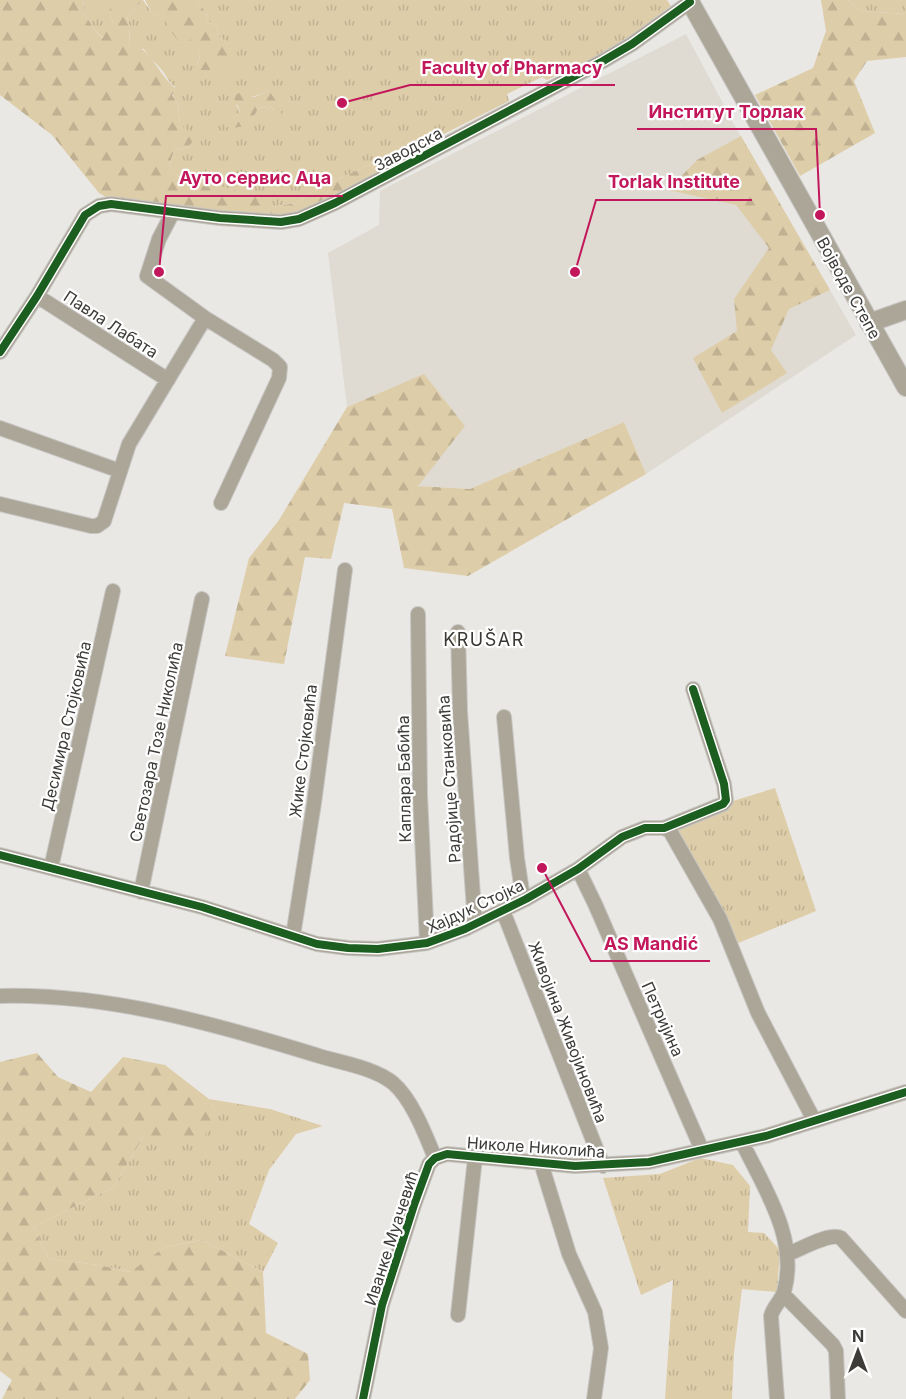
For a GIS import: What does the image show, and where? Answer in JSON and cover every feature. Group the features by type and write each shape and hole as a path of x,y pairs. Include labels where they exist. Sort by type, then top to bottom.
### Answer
{"street":[{"name":"Заводска","path":"111,204 267,222 298,219 335,203 603,61 632,44 689,1"},
{"name":"Војводе Степе","path":"689,1 906,387"},
{"name":"Павла Лабата","path":"0,352 4,338 37,296 85,214 99,206 111,204"},
{"path":"173,212 159,239 147,276 205,318 273,360 280,367 280,372 221,503"},
{"name":"Павла Лабата","path":"37,296 168,380"},
{"path":"869,323 906,310"},
{"path":"0,504 97,526 106,518 129,444 205,318"},
{"path":"0,428 120,471"},
{"name":"Жике Стојковића","path":"293,936 314,803 345,570"},
{"name":"Десимира Стојковића","path":"51,868 113,591"},
{"name":"Светозара Тозе Николића","path":"141,892 202,599"},
{"name":"Каплара Бабића","path":"418,614 420,806 427,943"},
{"name":"Радојице Станковића","path":"458,632 460,711 475,924"},
{"name":"Хајдук Стојка","path":"0,855 202,907 317,944 363,949 401,947 440,940 526,899 578,869 634,831 655,827 664,828 723,804 726,800 724,784 693,689"},
{"path":"504,717 517,858 522,891 526,899"},
{"path":"664,828 670,831 720,919 758,1013 814,1120 906,1092"},
{"name":"Петријина","path":"578,869 702,1150"},
{"name":"Живојина Живојиновића","path":"503,911 603,1166"},
{"name":"Иванке Муачевић","path":"0,996 58,998 102,1003 193,1020 369,1071 394,1084 403,1094 425,1133 435,1158 429,1164 387,1287 363,1399"},
{"name":"Николе Николића","path":"435,1158 447,1154 541,1164 603,1166 649,1162 742,1142 814,1120"},
{"path":"742,1142 780,1224 788,1254 783,1294 773,1307 771,1316 777,1399"},
{"path":"458,1315 475,1158"},
{"path":"541,1164 569,1254 595,1312 601,1347 594,1399"},
{"path":"788,1254 837,1235 906,1311"},
{"path":"783,1294 833,1345 836,1351 838,1399"}],"shaded area":[{"path":"686,34 735,126 856,335 646,474 624,422 470,489 417,486 464,425 424,375 347,407 328,253 379,225 380,191"}],"green space":[{"path":"0,0 84,0 83,12 103,38 104,29 113,23 110,0 143,0 127,16 130,27 129,47 136,45 142,49 175,88 172,95 178,104 180,124 194,136 191,144 183,150 175,148 169,165 179,177 210,183 261,198 269,207 298,203 306,195 420,140 437,138 438,145 286,217 253,217 109,199 99,193 52,135 0,95"},
{"path":"84,0 110,0 113,23 104,38 95,30 83,12"},
{"path":"143,0 151,12 161,17 169,25 180,43 193,38 200,51 197,65 226,72 238,49 219,37 217,27 208,21 206,13 197,0 667,0 671,6 616,47 547,80 542,77 507,94 509,101 437,138 420,140 306,195 298,203 269,207 210,183 179,177 169,165 175,148 183,150 191,144 180,124 178,104 172,94 175,87 144,49 129,48 130,27 127,16","holes":["269,91 269,105 274,110 271,113 266,106 258,109 254,116 232,117 240,111 236,105 240,102"]},
{"path":"145,0 197,0 206,13 208,21 217,27 219,37 239,49 226,72 218,75 212,70 200,70 197,65 200,51 196,42 193,39 180,43 166,23 151,12"},
{"path":"821,0 848,0 861,11 906,14 906,57 867,61 854,81 875,133 800,176 755,95 813,68 826,31"},
{"path":"848,0 906,0 906,14 861,11"},
{"path":"269,91 277,102 269,105 274,110 280,110 282,115 279,118 271,118 271,113 266,106 258,109 254,116 255,121 240,127 225,126 224,118 236,116 240,111 234,98 236,94 254,97"},
{"path":"741,136 830,290 789,309 771,350 787,373 722,413 693,358 737,331 734,299 769,248 736,205 668,190 697,160"},
{"path":"424,374 465,426 418,486 470,489 624,422 646,474 468,576 404,568 392,509 344,503 331,559 305,557 284,664 225,656 249,558 279,520 347,407"},
{"path":"775,788 816,911 731,946 670,831 723,804"},
{"path":"37,1053 58,1077 91,1092 123,1057 165,1065 209,1099 215,1111 201,1145 143,1137 114,1187 33,1227 49,1259 99,1265 130,1272 165,1247 202,1240 263,1272 266,1333 308,1354 310,1380 295,1399 2,1399 12,1380 0,1371 0,1062"},
{"path":"209,1099 270,1109 323,1126 296,1134 269,1170 249,1224 278,1243 263,1272 202,1240 165,1247 131,1272 99,1265 49,1259 33,1227 114,1187 143,1137 215,1111"},
{"path":"700,1158 733,1165 750,1186 748,1232 764,1233 780,1250 777,1292 742,1289 734,1353 732,1399 665,1399 673,1280 641,1295 603,1178 660,1174"}],"cycle path":[{"path":"0,352 37,296 85,215 99,206 111,204 220,218 281,222 299,219 335,203 603,61 632,44 690,2"},
{"path":"0,855 202,907 317,944 378,949 427,943 465,929 526,899 578,869 622,837 645,828 664,828 723,804 726,800 724,784 693,689"},
{"path":"363,1399 382,1305 414,1205 429,1164 435,1158 447,1154 575,1166 649,1162 766,1136 906,1092"}],"place":[{"name":"Faculty of Pharmacy","path":"342,103"},
{"name":"Институт Торлак","path":"820,215"},
{"name":"Ауто сервис Аца","path":"159,272"},
{"name":"Torlak Institute","path":"575,272"},
{"name":"AS Mandić","path":"542,868"}],"district":[{"name":"KRUŠAR","path":"484,639"}]}
